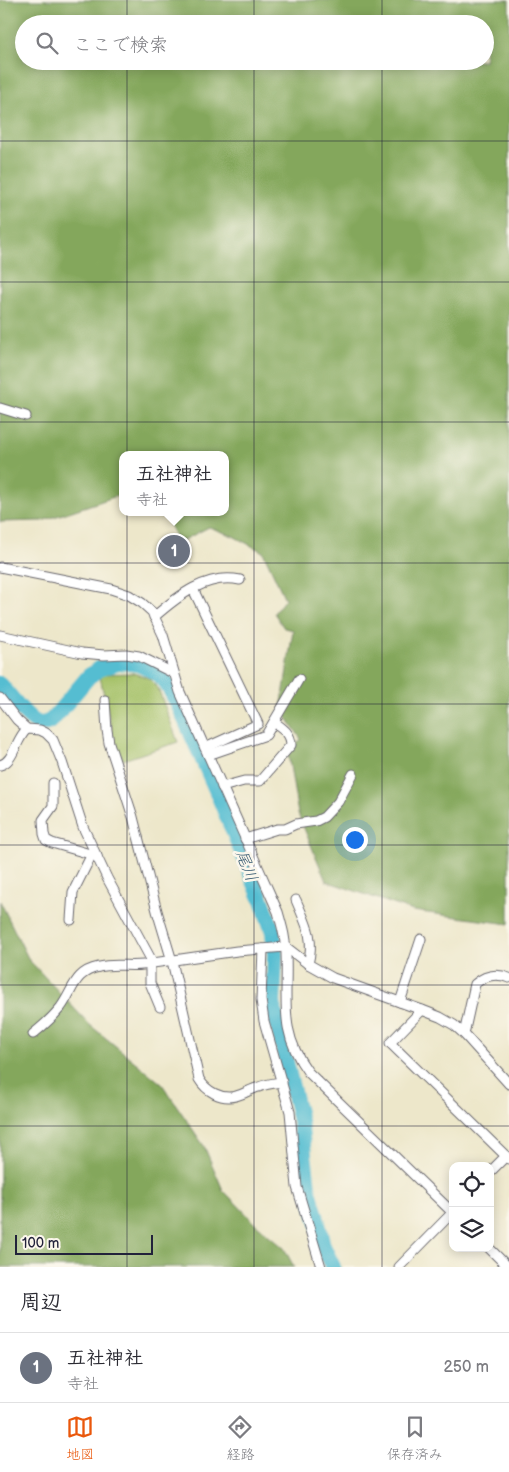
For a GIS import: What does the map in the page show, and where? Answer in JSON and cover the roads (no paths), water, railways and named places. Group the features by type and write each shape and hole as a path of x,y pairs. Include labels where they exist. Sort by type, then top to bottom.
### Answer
{"street":[{"path":"0,408 26,416"},
{"path":"0,568 111,589 129,595 142,603 154,617 162,635 173,673 278,912 283,947 287,1026 300,1061 308,1072 449,1208"},
{"path":"154,617 178,597 193,588 219,578 240,580"},
{"path":"193,588 258,724 207,752"},
{"path":"0,636 82,653 139,656 173,673"},
{"path":"207,752 266,735 299,679"},
{"path":"0,698 17,720 27,729 40,730 53,740 94,855 152,964 150,983 160,1008"},
{"path":"105,700 106,730 109,743 133,817 172,961 198,1079 212,1093 233,1097 258,1087 282,1082"},
{"path":"222,788 244,781 260,781 291,745 291,739 287,732 274,722"},
{"path":"0,765 4,765 9,760 21,734 27,729"},
{"path":"245,839 276,829 285,829 296,824 316,821 324,817 338,802 353,774"},
{"path":"53,783 53,806 43,820 46,840 94,855"},
{"path":"71,920 73,892 94,855"},
{"path":"296,900 311,938 312,948 308,964"},
{"path":"400,1002 421,939"},
{"path":"33,1034 62,1006 80,975 99,967 144,966 283,947 333,978 440,1017 464,1034 509,1084"},
{"path":"264,949 262,1010 290,1112 297,1187 321,1267"},
{"path":"464,1034 475,984 480,979 490,976 499,975 509,978"},
{"path":"422,1010 390,1043 508,1157 494,1169"},
{"path":"399,1267 449,1216"},
{"path":"493,1252 508,1267"}],"waterway":[{"name":"尾川","path":"0,684 31,719 41,724 52,720 89,676 101,668 125,662 138,664 156,672 166,682 180,708 217,792 273,932 275,955 273,1006 300,1121 308,1187 323,1246 333,1267"}],"place":[{"name":"五社神社","path":"174,551"}]}
